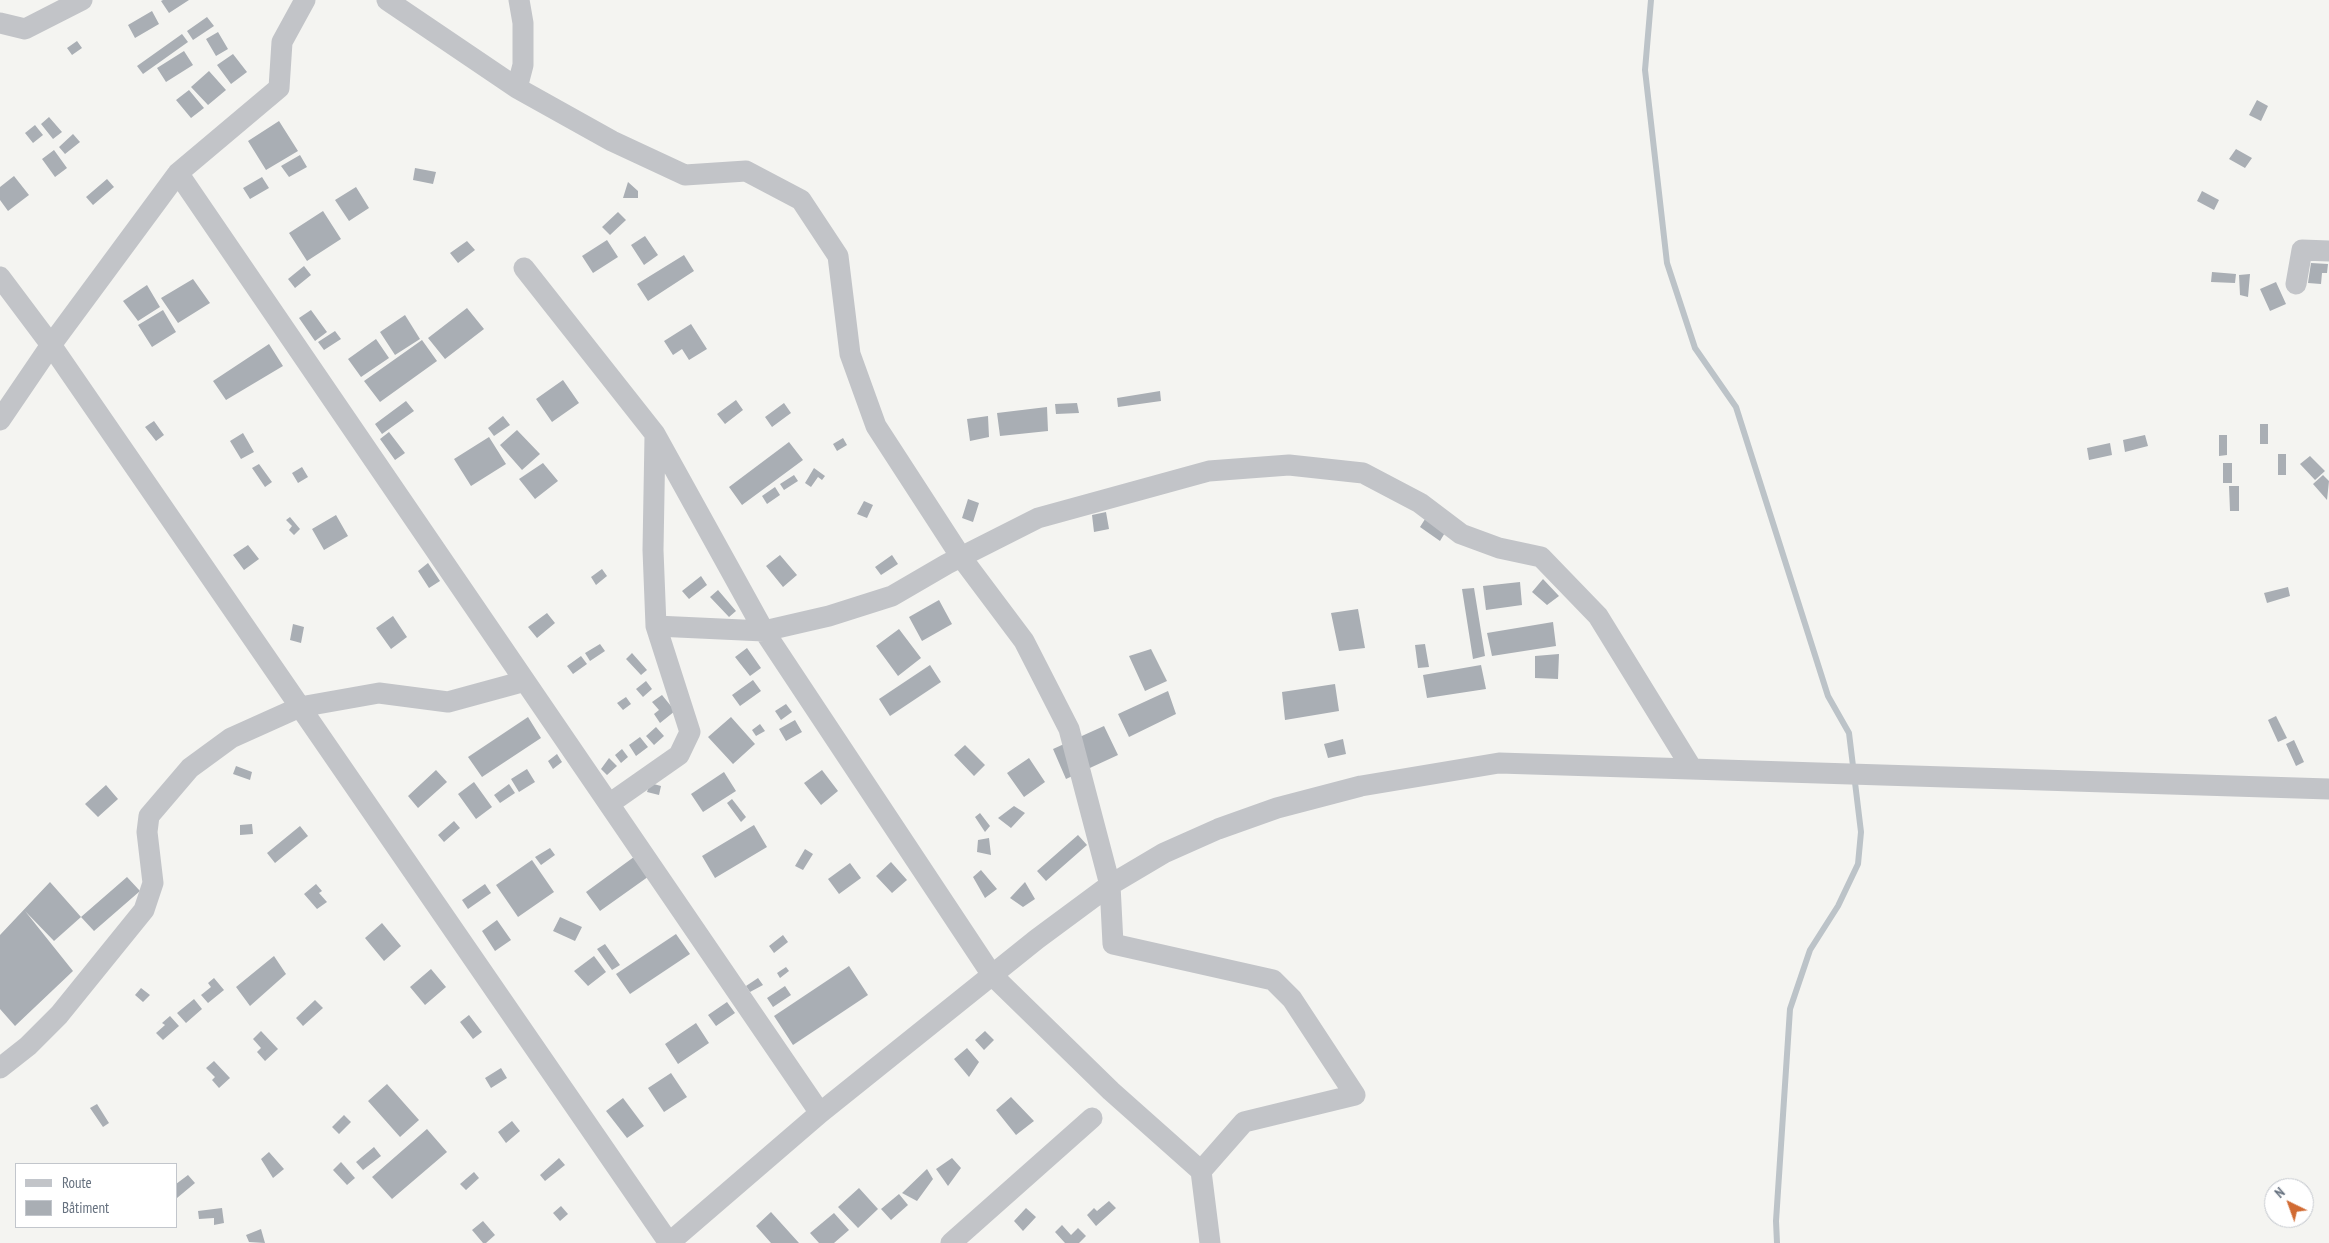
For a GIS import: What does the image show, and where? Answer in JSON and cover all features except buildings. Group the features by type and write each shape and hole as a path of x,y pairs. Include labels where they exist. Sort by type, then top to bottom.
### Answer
{"street":[{"path":"0,23 25,29 82,0"},
{"path":"0,420 51,345 178,173 279,88 282,42 305,0"},
{"path":"387,0 518,88 612,140 686,175 746,171 801,200 838,256 850,354 876,426 961,557 1024,641 1068,729 1110,885 1113,944 1273,980 1292,999 1355,1095 1244,1122 1201,1170"},
{"path":"518,88 523,65 523,23 519,0"},
{"path":"178,173 820,1113"},
{"path":"2296,284 2302,250 2329,251"},
{"path":"524,268 655,434 764,631 992,975 1111,1091 1201,1170 1210,1243"},
{"path":"0,277 51,345 669,1243 820,1113 992,975 1110,885 1164,853 1218,829 1277,808 1361,786 1499,763 1840,772 2329,789"},
{"path":"609,804 679,755 690,732 656,626 654,550 655,434"},
{"path":"656,626 764,631 829,616 892,596 961,557 1038,518 1208,471 1289,465 1363,473 1420,503 1461,534 1499,548 1542,557 1598,616 1691,768"},
{"path":"0,1068 28,1046 58,1015 144,910 153,882 147,832 149,816 190,768 231,738 300,707 379,693 448,702 525,681"},
{"path":"950,1243 1092,1118"}],"waterway":[{"path":"1651,0 1645,70 1667,263 1695,348 1736,407 1828,696 1849,733 1861,832 1858,864 1838,906 1810,950 1790,1009 1776,1221 1777,1243"}]}
